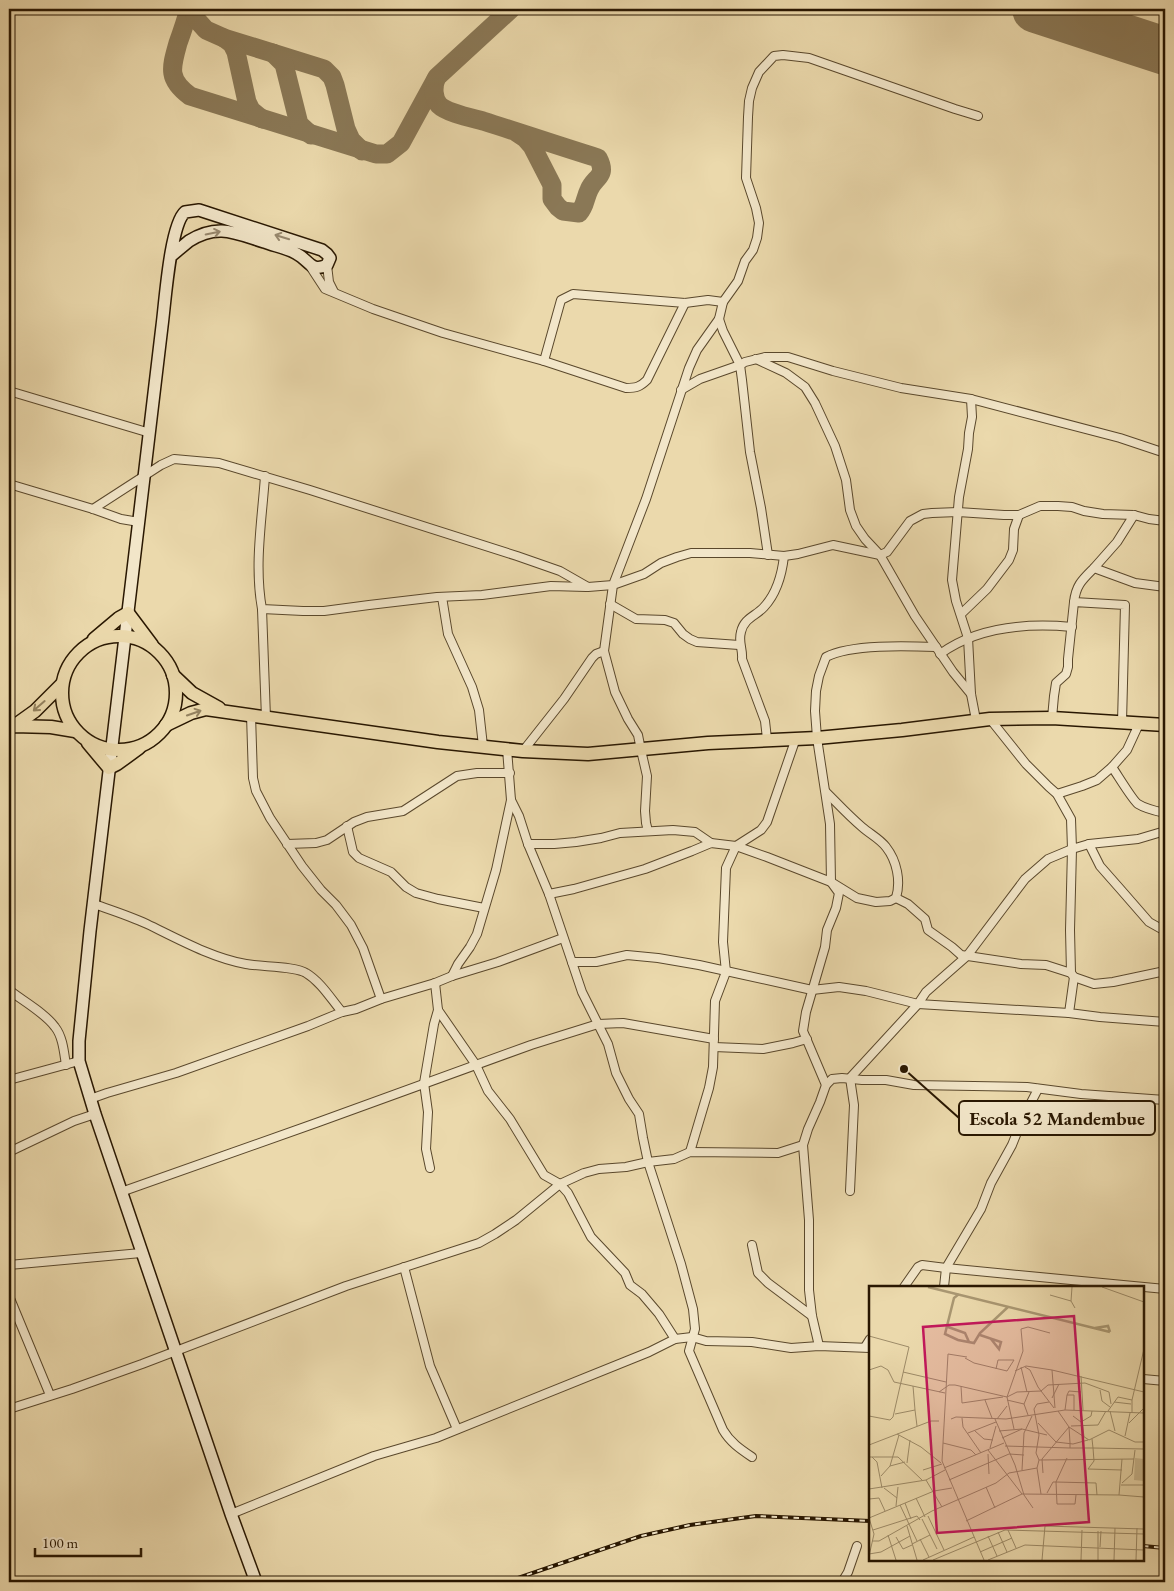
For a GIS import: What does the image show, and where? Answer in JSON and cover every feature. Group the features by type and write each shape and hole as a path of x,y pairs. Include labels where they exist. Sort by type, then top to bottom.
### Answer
{"main road":[{"path":"86,740 110,768 156,737 166,725 174,710 176,692 173,675 166,661 128,613 119,618 74,658 66,670 62,684 61,700 66,717 75,731 98,747 112,750 128,750 143,745"},
{"path":"84,648 96,640 125,636 141,640 155,649"},
{"path":"173,675 192,693 223,711"},
{"path":"12,726 35,710 62,684"},
{"path":"166,725 191,713 206,709 523,751 588,754 767,739 817,738 990,719 1052,718 1165,725"},
{"path":"12,726 51,727 75,731"}],"street":[{"path":"648,831 645,811 647,776 638,735 615,692 604,651 610,604 613,585 646,499 681,390 697,350 719,319 723,302 738,280 757,238 759,223 746,178 749,101 759,72 774,56 783,55 809,58 955,110 978,116"},
{"path":"256,1582 141,1253 90,1099 80,1060 79,1041 125,636 171,256 178,220 185,212 199,210 322,250 330,258 327,265 329,282 334,292"},
{"path":"171,256 189,242 203,235 225,230 297,253 311,266 321,268 327,265"},
{"path":"306,261 324,287 373,309 442,333 544,361 626,388 636,388 648,380 685,303"},
{"path":"544,361 561,300 572,294 685,303 708,300 723,302"},
{"path":"719,319 740,365 750,452 768,555"},
{"path":"681,390 700,379 744,362 765,357 788,357 833,371 901,388 971,399 1120,438 1165,454"},
{"path":"756,359 786,373 805,387 815,403 835,446 846,480 850,510 856,526 865,540 880,555 902,596 940,654 971,694"},
{"path":"9,391 150,433"},
{"path":"971,399 972,417 959,497 952,580 956,601 968,638 971,694 976,720"},
{"path":"94,509 161,465 174,459 219,463 517,556 560,571 588,586"},
{"path":"265,476 258,588 262,609 266,718"},
{"path":"9,484 94,509 121,520 139,522"},
{"path":"262,609 324,611 551,586 613,585 644,574 661,563 691,553 750,553 784,556 833,545 880,555 887,552 910,521 923,514 932,513 958,512 1004,516 1019,515 1040,506 1058,506 1103,514 1134,515 1149,519 1165,520"},
{"path":"961,614 987,589 1009,560 1013,550 1014,529 1019,515"},
{"path":"1052,718 1056,683 1066,674 1068,667 1077,588 1117,542 1134,515"},
{"path":"767,739 765,721 742,659 739,645 741,630 746,620 764,607 779,582 784,556"},
{"path":"1094,568 1135,582 1165,587"},
{"path":"442,597 448,634 472,687 479,710 483,746"},
{"path":"1074,602 1125,605 1122,722"},
{"path":"610,604 636,619 665,620 674,623 683,634 697,642 739,645"},
{"path":"940,654 968,638 1021,626 1072,627"},
{"path":"826,1085 803,1031 827,930 836,908 839,893 831,882 830,824 817,738 815,711 819,676 826,657 836,652 879,646 936,647"},
{"path":"523,751 564,699 592,658 604,651"},
{"path":"251,715 253,778 256,791 270,818 302,866 351,925 362,948 381,999"},
{"path":"990,719 1026,764 1057,794 1071,818 1070,930 1073,975 1069,1013"},
{"path":"1057,794 1097,780 1127,750 1140,724"},
{"path":"690,1152 709,1088 713,1067 715,1001 726,972 724,942 726,868 736,846 762,830 767,822 796,738"},
{"path":"452,976 474,941 500,855 511,800 507,749"},
{"path":"1112,767 1133,800 1138,804 1165,814"},
{"path":"288,844 316,843 327,840 347,826 367,817 403,811 457,776 477,773 510,773"},
{"path":"528,844 554,844 600,838 620,833 673,830 694,832 711,843 736,846 831,882 857,898 876,902 890,901 896,898 899,880 893,860 886,847 826,792"},
{"path":"511,800 519,816 548,894 582,992 608,1044 616,1073 639,1114 648,1162 681,1264 693,1309 694,1329 689,1351 728,1439 752,1457"},
{"path":"347,826 353,852 359,858 391,872 406,887 416,893 484,908"},
{"path":"850,1078 918,1004 926,992 967,956 1025,878 1048,858 1089,844 1138,839 1165,832"},
{"path":"548,894 574,889 645,869 711,843"},
{"path":"1089,844 1100,866 1116,885 1150,922 1165,931"},
{"path":"896,898 908,904 925,919 928,930 961,955 1022,964 1046,964 1094,984 1165,971"},
{"path":"94,904 146,924 190,945 237,962 296,969 305,972 318,982 342,1012"},
{"path":"90,1099 176,1073 342,1012 435,983 563,938"},
{"path":"572,962 596,962 627,956 650,957 699,965 812,990 839,987 866,991 918,1004 1069,1013 1165,1022"},
{"path":"430,1168 426,1150 428,1112 424,1083 438,1010 435,983"},
{"path":"9,990 41,1013 56,1027 66,1065"},
{"path":"438,1010 476,1065 488,1091 510,1119 544,1175 560,1184 568,1194 591,1237 625,1272 630,1285 642,1294 659,1314 674,1338"},
{"path":"121,1192 556,1036 598,1024 623,1023 714,1038"},
{"path":"714,1047 764,1049 793,1044 807,1039"},
{"path":"9,1080 80,1060"},
{"path":"850,1078 854,1105 850,1191"},
{"path":"819,1346 812,1316 809,1290 809,1220 803,1144 826,1085 832,1080 850,1078 886,1080 914,1085 1027,1087 1081,1094 1165,1100"},
{"path":"944,1286 946,1268 981,1209 990,1183 1012,1145 1038,1089"},
{"path":"9,1152 74,1121 95,1114"},
{"path":"9,1409 81,1386 346,1286 479,1243 516,1220 560,1184 592,1171 674,1159 690,1152 778,1153 803,1144"},
{"path":"752,1245 758,1273 768,1283 812,1316"},
{"path":"9,1265 141,1253"},
{"path":"905,1286 918,1267 922,1265 1134,1286"},
{"path":"404,1267 430,1366 457,1429"},
{"path":"1144,1287 1165,1289"},
{"path":"9,1296 50,1395"},
{"path":"231,1514 374,1456 436,1438 641,1355 674,1338 692,1337 706,1341 752,1342 791,1348 819,1346 868,1348"},
{"path":"1144,1378 1165,1381"},
{"path":"842,1582 848,1572 857,1546"}],"taxiway":[{"path":"189,9 178,43 173,73 177,84 190,96 376,154 387,154 401,143 437,77 511,9"},
{"path":"193,9 197,20 206,30 224,38 324,69 332,77 346,129 351,140 362,151"},
{"path":"224,38 232,44 236,52 247,102 251,110 262,119"},
{"path":"273,53 284,64 299,124 311,135"},
{"path":"436,79 435,96 439,105 443,108 598,158 601,164 601,173 591,186 583,208 579,213 563,211 558,207 552,199 552,185 532,146 516,132"}],"runway":[{"path":"1036,9 1165,51"}],"railway":[{"path":"506,1582 641,1536 690,1525 756,1516 869,1521"},
{"path":"1144,1546 1165,1548"}],"place":[{"name":"Escola 52 Mandembue","path":"904,1069"}]}
